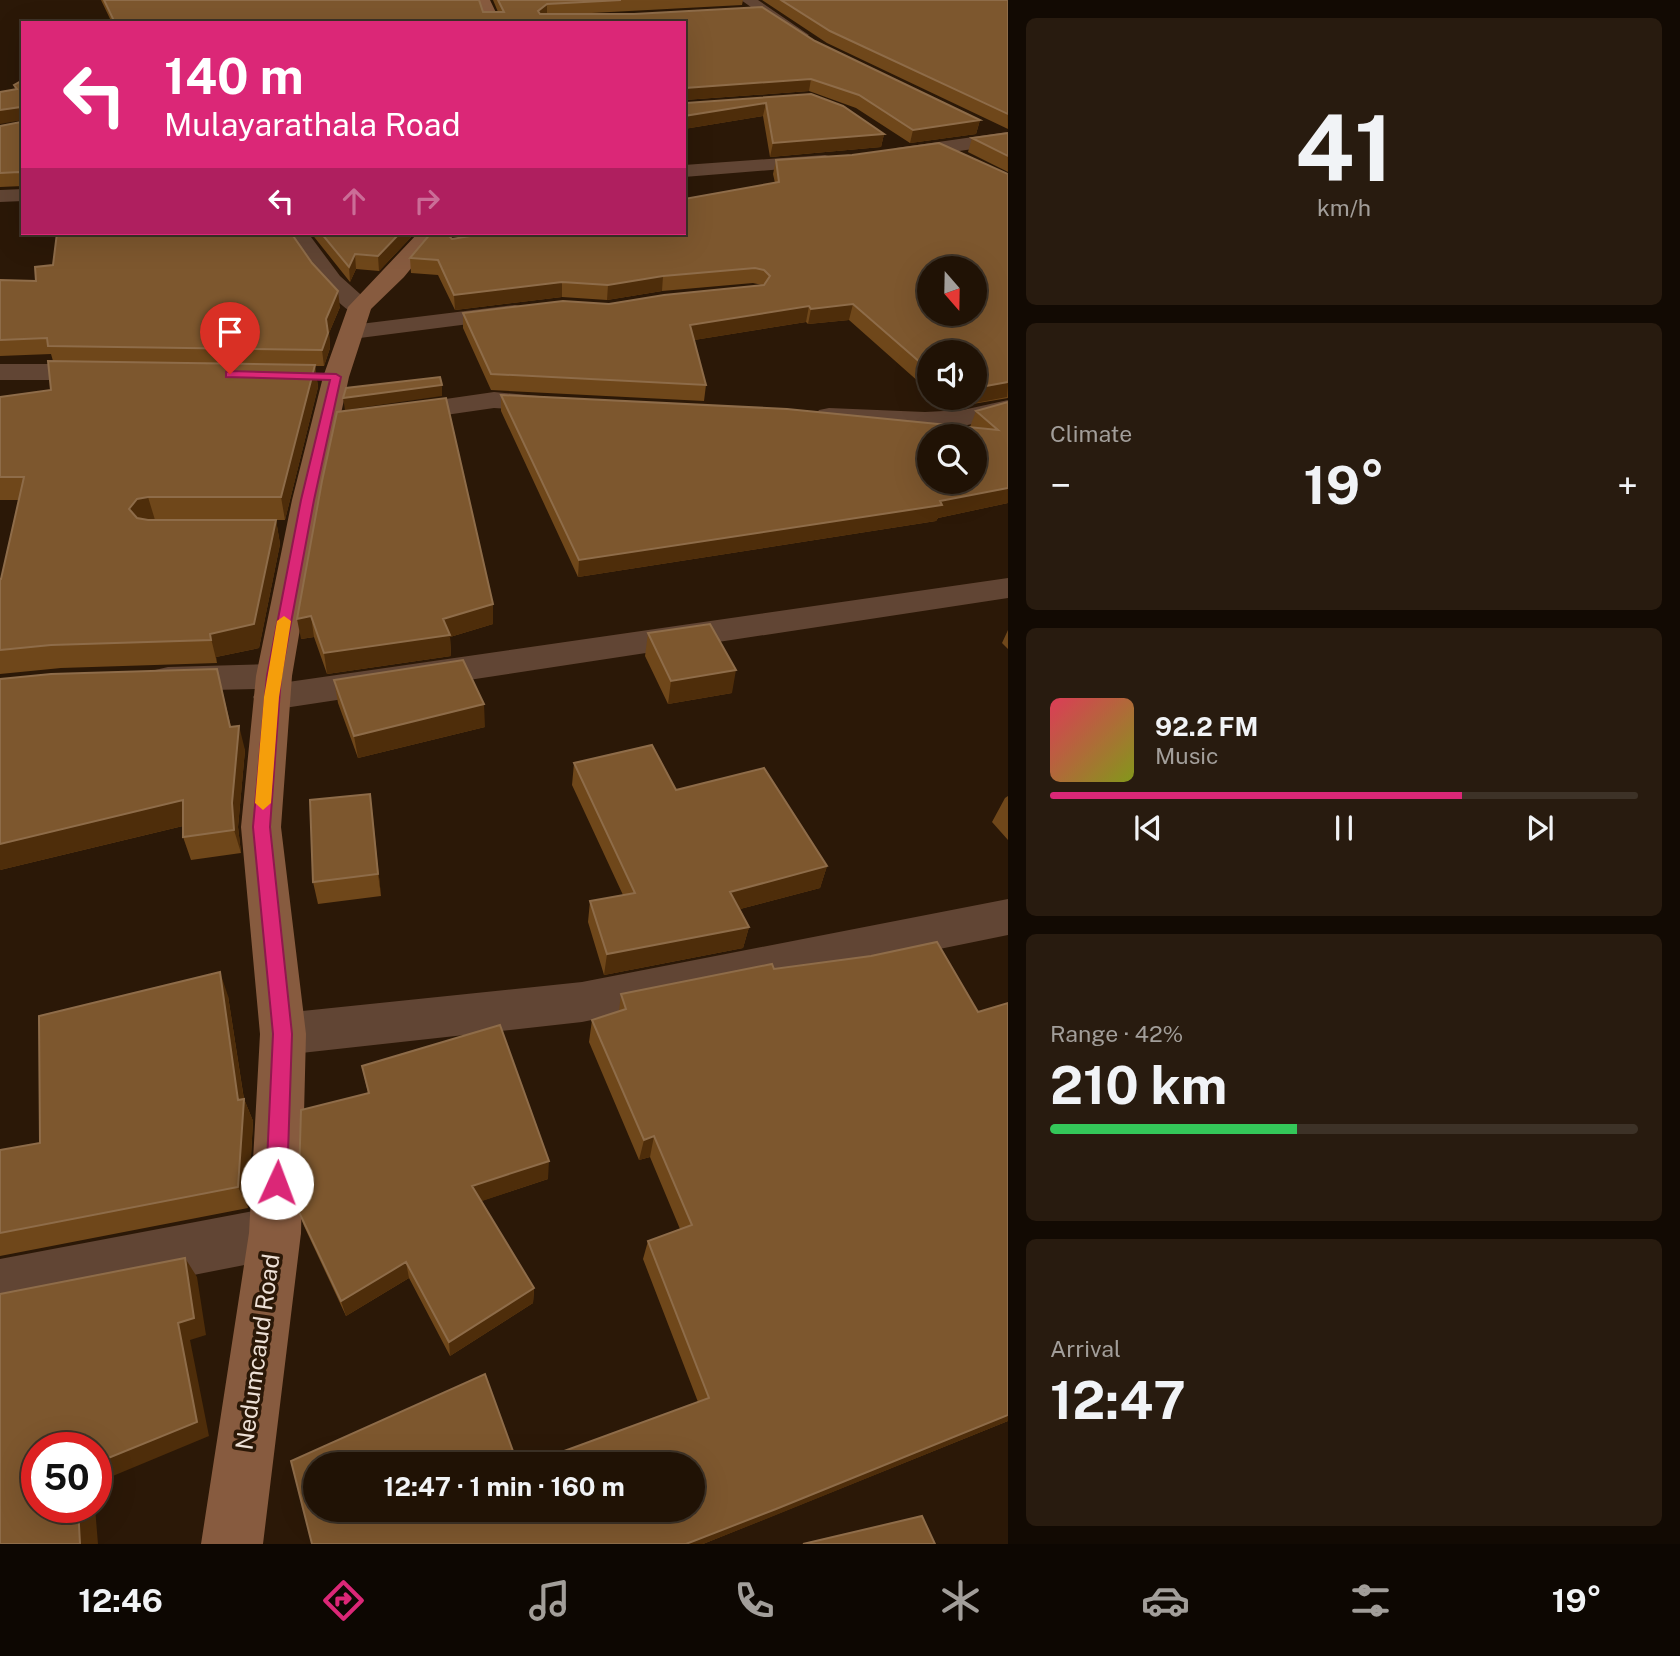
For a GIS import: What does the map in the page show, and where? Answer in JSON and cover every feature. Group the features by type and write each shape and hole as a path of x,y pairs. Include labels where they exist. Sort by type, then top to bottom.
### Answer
{"main road":[{"path":"483,0 493,21"},
{"name":"Nedumcaud Road","path":"232,1544 275,1233 283,1034 261,827 288,532 348,421 323,377 356,320 427,235"}],"street":[{"path":"742,6 763,11 820,48"},
{"path":"981,126 1007,138"},
{"path":"872,157 1007,138"},
{"path":"887,139 906,153"},
{"path":"940,148 974,166"},
{"path":"686,171 849,160"},
{"path":"0,196 21,195"},
{"path":"298,235 356,320 537,310"},
{"path":"0,372 124,372"},
{"path":"348,421 494,400 575,406"},
{"path":"804,415 925,420 963,418 1008,408"},
{"path":"141,680 273,686 1008,588"},
{"path":"283,1034 582,1002 1008,917"},
{"path":"0,1286 275,1233"}],"building":[{"path":"104,0 479,0 483,12 504,12 498,0 621,0 547,4 538,11 540,14 634,14 762,7 815,41 980,120 913,130 859,95 811,79 686,88 686,21 114,21"},
{"path":"781,0 1008,0 1008,114 830,31"},
{"path":"21,81 21,107 0,110 0,92 17,89 14,85"},
{"path":"811,94 843,106 884,134 773,143 766,103 686,116 686,103"},
{"path":"21,122 21,173 0,173 0,126"},
{"path":"1008,133 1008,156 972,138"},
{"path":"939,143 1008,174 1008,382 987,386 987,340 917,340 917,360 853,304 811,309 809,306 690,325 706,385 491,374 463,313 563,301 609,304 664,295 764,285 770,276 764,270 755,268 663,276 608,285 562,282 454,295 438,260 410,258 429,235 448,235 452,239 477,235 686,235 686,199 779,182 776,160 852,155"},
{"path":"57,235 292,235 312,263 338,291 326,319 328,333 322,350 48,346 47,338 0,340 0,280 36,281 35,267 53,265"},
{"path":"323,235 398,235 378,256 355,254 349,267"},
{"path":"48,361 315,365 281,497 148,497 137,499 129,509 137,518 148,520 276,520 254,624 210,634 211,640 51,645 0,650 0,579 24,477 0,477 0,397 51,390"},
{"path":"440,377 442,385 343,398 346,388"},
{"path":"501,395 787,409 938,424 917,424 917,494 977,494 940,501 942,505 579,560"},
{"path":"446,398 493,604 443,619 450,635 324,653 311,616 297,619 337,412"},
{"path":"1008,402 1008,488 987,492 987,429 998,430 976,411"},
{"path":"710,624 736,670 671,681 648,633"},
{"path":"463,660 484,704 354,736 334,680"},
{"path":"217,669 230,727 239,726 232,803 234,830 183,837 183,800 0,844 0,679 51,674"},
{"path":"652,745 676,790 764,768 827,866 730,892 749,927 607,954 590,901 635,893 574,763"},
{"path":"370,794 378,874 313,882 310,800"},
{"path":"937,942 978,1012 1008,1003 1008,1415 686,1544 312,1544 306,1522 705,1522 705,1452 562,1452 709,1398 648,1241 692,1225 654,1136 644,1140 592,1020 626,1009 621,994 772,964 774,969 871,956"},
{"path":"220,972 238,1100 244,1099 238,1187 0,1233 0,1150 40,1143 39,1016"},
{"path":"500,1025 549,1161 472,1186 534,1288 449,1342 406,1262 341,1301 298,1210 301,1110 369,1093 362,1066"},
{"path":"185,1258 194,1318 178,1323 197,1422 112,1457 112,1432 21,1432 21,1523 79,1523 80,1544 0,1544 0,1294"},
{"path":"485,1374 513,1452 311,1452"},
{"path":"303,1456 303,1508 291,1461"},
{"path":"922,1516 935,1544 803,1544"}],"slow traffic":[{"path":"263,803 271,697 284,621"}],"route":[{"path":"230,374 336,377 307,500 274,676 261,827 283,1034 277,1183"}]}
